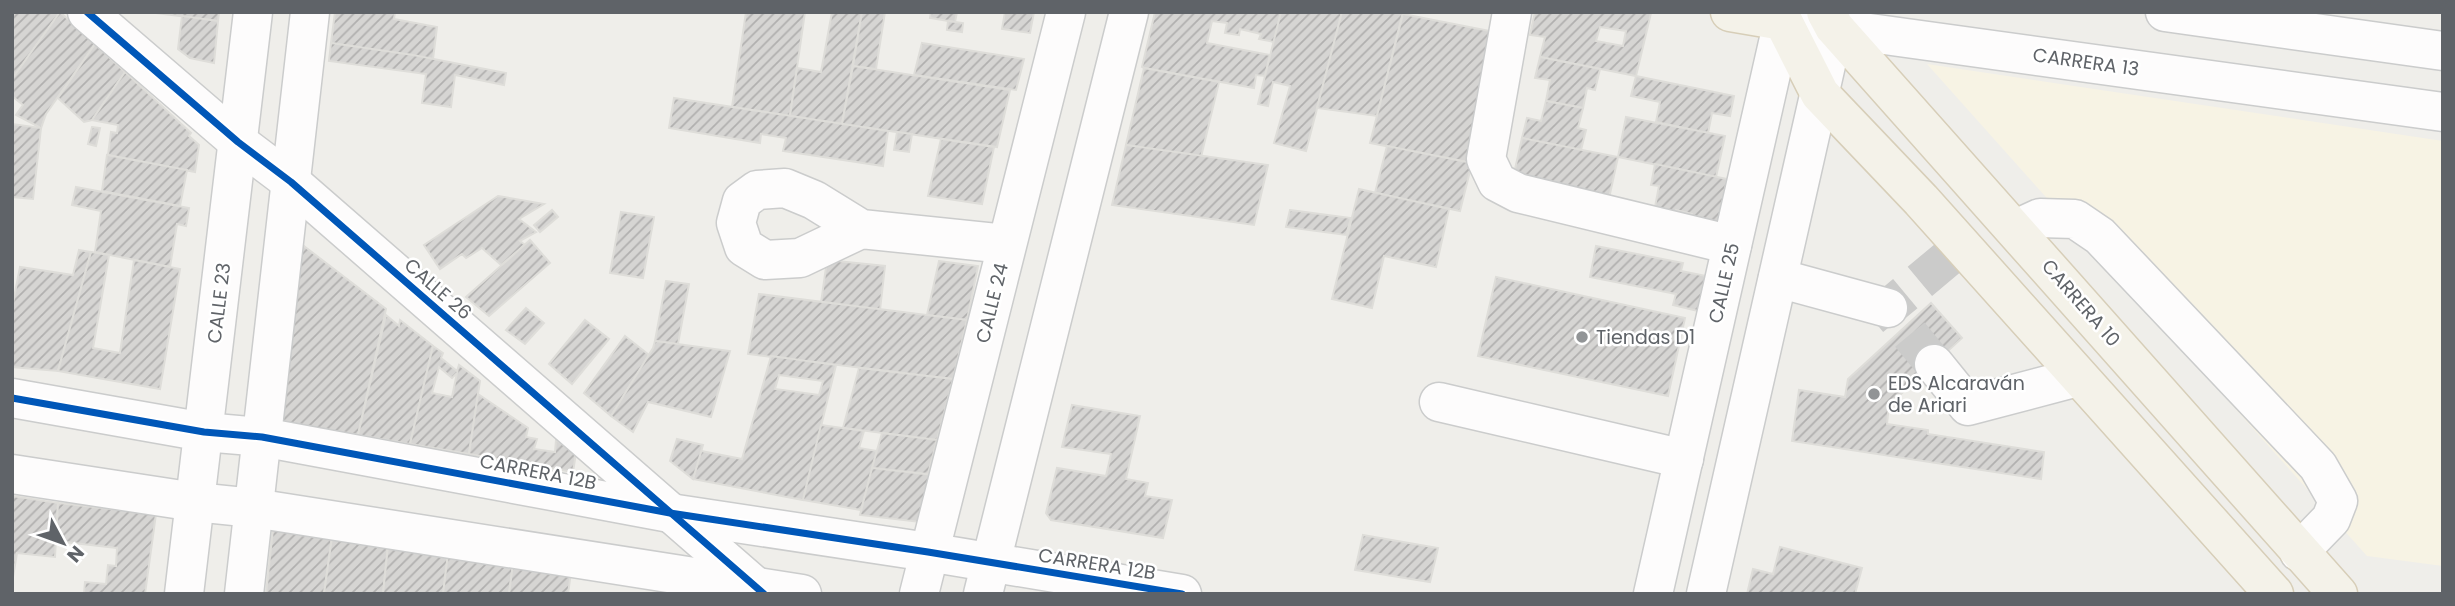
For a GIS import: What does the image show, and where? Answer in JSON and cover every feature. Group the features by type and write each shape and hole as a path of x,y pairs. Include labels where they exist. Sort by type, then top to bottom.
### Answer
{"main road":[{"name":"CARRERA 13","path":"1730,12 1784,17"},
{"path":"1784,17 1820,94 1921,200 2274,594"},
{"name":"CARRERA 10","path":"1833,17 2338,594"}],"street":[{"name":"CALLE 26","path":"87,12 238,142 291,182 759,589"},
{"name":"CALLE 23","path":"184,594 253,12"},
{"path":"244,594 310,12"},
{"name":"CALLE 24","path":"919,594 1066,12"},
{"path":"987,578 1129,12"},
{"path":"1512,12 1486,159 1497,181 1518,193 1732,245"},
{"path":"2165,12 2443,51"},
{"name":"CALLE 25","path":"1653,594 1784,17"},
{"name":"CARRERA 13","path":"1784,17 1833,17 2443,112"},
{"path":"1706,594 1820,94 1833,17"},
{"path":"2016,229 2040,218 2075,219 2101,236 2318,466 2338,501 2331,519 2299,552"},
{"path":"861,229 1006,244"},
{"path":"1778,278 1888,309"},
{"path":"1934,365 1968,406 2078,377"},
{"name":"CARRERA 12B","path":"12,398 204,432 262,437 670,513 928,552 987,578 1182,594"},
{"path":"1439,402 1684,458"},
{"path":"12,474 195,502 254,508 802,594"}],"shaded area":[{"path":"1927,64 2443,141 2443,566 2367,556"}],"building":[{"path":"12,12 60,12 12,79"},
{"path":"60,12 95,44 46,114 41,128 16,115 23,105 12,96 12,79"},
{"path":"148,12 219,12 218,21"},
{"path":"335,12 395,12 394,19 437,27 433,59 331,43"},
{"path":"746,12 805,12 790,116 732,107"},
{"path":"832,12 862,12 842,124 790,116 797,68 821,72"},
{"path":"862,12 885,12 876,69 853,66"},
{"path":"931,12 957,12 955,22 930,18"},
{"path":"1005,12 1034,12 1030,33 1002,29"},
{"path":"1155,12 1281,12 1274,42 1259,39 1261,34 1240,29 1239,35 1225,33 1227,23 1212,21 1207,43 1270,55 1265,76 1256,75 1254,88 1142,67"},
{"path":"1281,12 1342,12 1306,151 1274,143 1290,86 1273,82 1268,106 1258,104"},
{"path":"1342,12 1403,12 1377,116 1317,108"},
{"path":"1535,12 1651,13 1636,76 1540,57 1545,37 1530,35","holes":["1600,27 1626,31 1623,46 1596,41"]},
{"path":"1403,14 1500,33 1467,162 1370,143"},
{"path":"182,16 218,21 214,63 190,58 178,49"},
{"path":"948,21 963,23 962,32 947,30"},
{"path":"331,43 506,73 504,85 455,75 451,107 422,103 426,74 329,61"},
{"path":"922,43 1024,59 1016,90 914,75"},
{"path":"95,44 125,72 92,120 84,122 58,98"},
{"path":"1540,57 1600,69 1595,90 1587,88 1583,108 1546,101 1550,80 1535,78"},
{"path":"853,66 1010,90 997,147 842,124"},
{"path":"1144,68 1219,82 1201,157 1126,145"},
{"path":"125,72 191,133 189,136 199,145 195,172 108,155 111,132 117,133 118,125 92,120"},
{"path":"1636,76 1734,96 1730,116 1712,113 1708,133 1656,122 1660,102 1631,96"},
{"path":"674,98 888,131 883,166 783,151 786,138 761,134 760,143 669,128"},
{"path":"1546,101 1583,108 1578,128 1586,130 1581,150 1522,138 1527,118 1541,121"},
{"path":"1626,117 1725,136 1716,177 1618,157"},
{"path":"12,124 41,128 33,199 12,197"},
{"path":"92,127 100,128 96,146 88,144"},
{"path":"897,132 912,134 909,152 894,150"},
{"path":"1522,138 1618,157 1608,203 1513,178"},
{"path":"941,139 994,147 982,204 928,196"},
{"path":"1126,145 1268,165 1254,225 1112,205"},
{"path":"1387,146 1472,163 1460,211 1375,193"},
{"path":"107,155 187,170 180,206 102,191"},
{"path":"1655,164 1727,179 1718,225 1691,220 1692,214 1676,210 1674,217 1655,207 1659,186 1651,185"},
{"path":"76,187 189,208 186,226 177,224 170,267 95,252 101,211 72,205"},
{"path":"1359,189 1449,209 1436,267 1384,256 1372,308 1332,299"},
{"path":"498,196 544,204 519,219 536,232 520,241 525,245 501,265 482,248 466,258 462,254 440,269 424,245"},
{"path":"552,210 558,217 540,232 534,225"},
{"path":"1290,210 1351,218 1346,235 1286,227"},
{"path":"621,212 654,217 643,278 610,273"},
{"path":"530,240 550,263 489,316 466,297"},
{"path":"300,243 386,309 358,435 280,422"},
{"path":"1596,246 1683,263 1681,271 1706,276 1698,311 1673,305 1676,294 1590,277"},
{"path":"79,250 91,252 58,371 12,367 12,308 20,267 73,275"},
{"path":"91,252 109,255 93,348 120,353 134,260 180,269 160,389 58,371"},
{"path":"827,260 885,266 880,310 821,303"},
{"path":"939,261 978,266 967,320 927,315"},
{"name":"Tiendas D1","path":"1496,277 1685,318 1668,396 1478,356"},
{"path":"666,281 689,284 678,344 655,341"},
{"path":"759,294 967,320 953,379 748,354"},
{"name":"EDS Alcaraván de Ariari","path":"1931,303 1962,338 1889,405 1887,424 1928,430 1928,434 2044,452 2041,479 1792,441 1799,390 1845,397 1848,379"},
{"path":"526,308 544,323 525,344 506,330"},
{"path":"386,315 399,326 400,320 433,346 410,444 358,435"},
{"path":"585,320 609,339 572,384 549,364"},
{"path":"625,336 649,355 611,416 584,393"},
{"path":"655,341 730,351 711,417 648,402 633,432 611,416"},
{"path":"433,346 443,353 441,358 457,371 459,365 480,381 469,454 410,444","holes":["439,367 452,378 457,373 452,397 432,393"]},
{"path":"771,356 836,365 803,500 693,479 701,451 742,459","holes":["779,375 823,381 819,395 775,389"]},
{"path":"859,368 953,379 937,440 843,428"},
{"path":"478,394 528,428 526,437 537,439 534,449 555,452 556,440 576,453 573,472 469,454"},
{"path":"1072,405 1140,416 1126,479 1148,483 1145,496 1172,500 1163,538 1051,520 1046,513 1057,468 1106,476 1111,454 1062,447"},
{"path":"821,425 864,431 859,448 877,451 861,510 803,500"},
{"path":"882,433 937,440 928,474 872,468"},
{"path":"677,439 703,445 693,479 670,461"},
{"path":"872,468 933,475 920,522 860,515"},
{"path":"12,496 58,503 55,557 17,553 12,583"},
{"path":"58,503 156,514 145,594 84,594 85,582 106,584 108,565 116,566 117,548 56,541"},
{"path":"273,529 332,537 324,594 266,594"},
{"path":"1363,535 1438,548 1430,582 1355,570"},
{"path":"332,537 388,545 383,594 324,594"},
{"path":"388,546 448,554 443,594 383,594"},
{"path":"1780,547 1862,568 1855,594 1747,594 1753,569 1773,574"},
{"path":"448,554 513,564 509,594 443,594"},
{"path":"513,564 571,572 568,594 509,594"}],"tunnel":[{"path":"1934,364 1888,308 1961,247"}],"cycle path":[{"path":"87,12 238,142 291,182 764,594"},
{"path":"12,398 204,432 262,437 670,513 1182,594"}],"place":[{"name":"Tiendas D1","path":"1582,337"},
{"name":"EDS Alcaraván de Ariari","path":"1874,394"}]}
